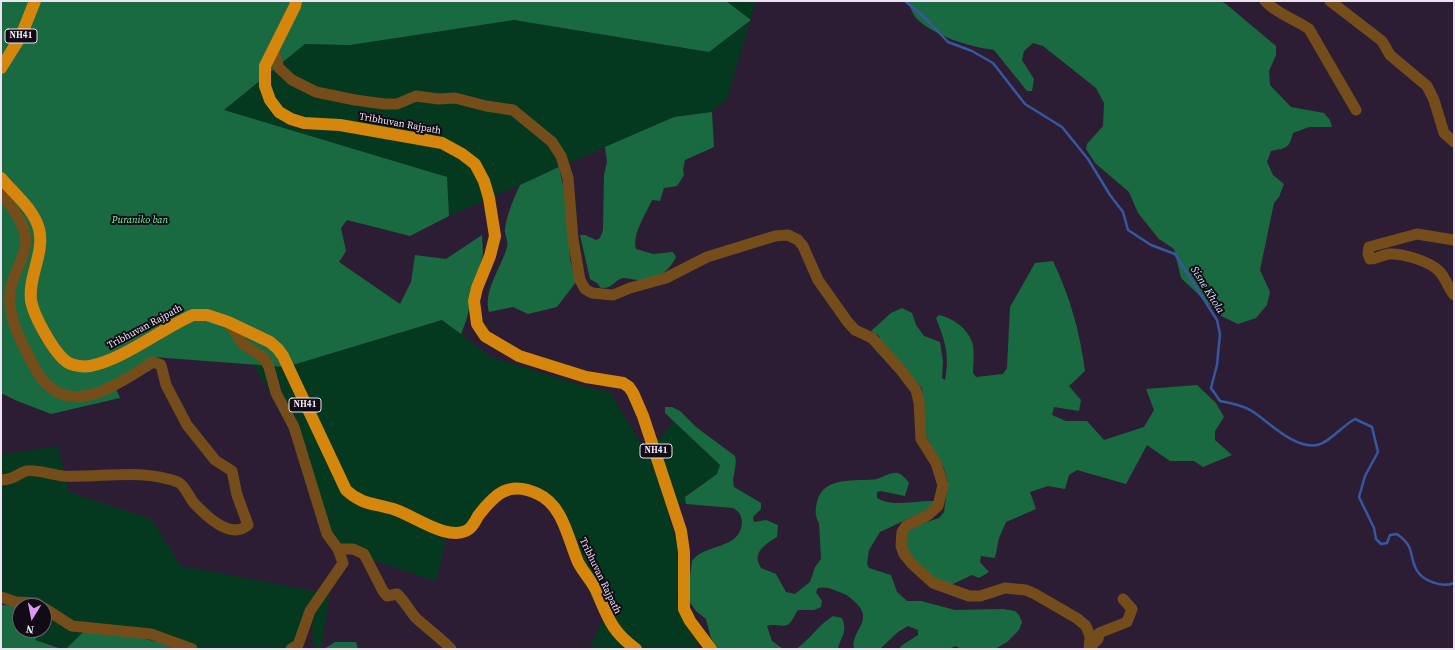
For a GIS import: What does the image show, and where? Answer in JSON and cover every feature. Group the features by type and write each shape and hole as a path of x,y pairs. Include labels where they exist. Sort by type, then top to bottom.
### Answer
{"highway":[{"name":"NH41","path":"1,68 21,36 35,1"},
{"name":"Tribhuvan Rajpath","path":"296,1 274,50 265,66 265,86 270,100 279,112 291,119 304,123 347,126 442,143 462,154 475,164 484,181 489,198 495,236 490,256 477,288 474,301 477,324 485,336 519,356 586,377 623,383 629,386 643,416 681,531 684,552 684,609 690,621 711,649"},
{"name":"Tribhuvan Rajpath","path":"1,178 34,216 41,240 31,300 36,315 59,355 68,363 89,366 108,360 194,315 207,315 228,322 270,342 278,349 294,378 346,490 361,502 394,509 436,529 460,532 469,529 492,499 502,491 514,488 528,489 548,499 556,506 579,564 596,589 605,615 619,635 636,649"}],"street":[{"path":"1265,1 1273,9 1297,20 1309,29 1356,110"},
{"path":"1330,1 1382,42 1390,55 1427,86 1434,100 1444,133 1454,142"},
{"path":"274,50 280,68 292,80 316,92 384,104 397,104 416,96 439,99 455,98 486,106 513,110 552,142 561,156 568,178 573,239 580,280 585,289 592,294 613,295 630,288 666,278 707,257 775,236 788,235 798,240 803,246 818,280 847,322 855,330 872,338 900,369 916,390 919,402 922,438 940,471 942,490 940,503 935,509 906,526 902,532 901,546 904,554 912,564 933,583 969,596 980,596 1005,588 1021,589 1035,594 1078,619 1089,633 1089,648"},
{"path":"1,190 21,220 26,236 25,249 10,294 13,324 37,373 51,388 61,394 99,394 153,362 161,365 166,385 187,425 215,460 232,471 237,495 248,524 243,529 235,530 227,528 212,520 193,503 180,483 152,475 62,476 27,470 12,479 1,480"},
{"path":"1454,240 1417,234 1369,247 1368,254 1370,259 1386,254 1396,254 1425,263 1438,270 1454,296"},
{"path":"228,322 243,344 264,358 269,367 276,393 294,427 327,534 338,549 343,563 310,611 298,645 291,649"},
{"path":"338,549 353,549 364,554 382,591 387,596 397,594 417,618 436,633 451,649"},
{"path":"1,597 12,601"},
{"path":"1089,648 1098,639 1099,633 1127,622 1132,609 1123,599"},
{"path":"52,613 72,626 151,634 192,649"}],"green space":[{"name":"Puraniko ban","path":"1,1 726,1 751,20 709,52 514,20 350,45 305,44 224,110 447,177 449,216 410,236 347,220 341,228 346,251 339,262 400,304 411,282 415,255 446,259 482,235 483,254 466,321 461,334 442,320 286,367 153,357 113,382 120,398 51,414 1,393"},
{"path":"726,1 756,1 750,20"},
{"path":"907,1 1221,1 1276,46 1276,55 1269,71 1270,85 1291,107 1324,113 1330,120 1332,127 1309,127 1293,133 1290,142 1286,147 1271,151 1267,162 1273,175 1284,184 1279,197 1274,203 1260,270 1270,292 1267,305 1256,318 1238,324 1221,316 1181,278 1174,249 1159,239 1138,213 1129,192 1095,163 1086,149 1087,144 1103,126 1104,103 1096,88 1043,46 1033,43 1024,51 1022,60 1034,79 1032,91 1027,91 994,50 953,40 932,30 916,18"},
{"path":"514,20 709,52 750,22 727,99 712,112 674,117 449,216 447,177 224,110 305,44 350,45"},
{"path":"712,112 714,147 685,160 683,170 684,175 677,186 664,188 660,201 652,200 640,224 636,237 636,249 653,254 673,252 676,257 673,263 666,271 657,277 645,280 623,278 611,286 601,288 597,283 590,279 580,235 585,235 596,240 600,238 603,230 604,175 607,162 605,147 674,117"},
{"path":"559,167 566,199 570,259 576,282 557,307 528,314 513,307 489,312 488,296 490,288 507,245 505,231 507,218 520,185"},
{"path":"1053,261 1074,315 1085,371 1069,386 1081,400 1079,411 1054,407 1052,415 1066,421 1087,421 1104,440 1144,427 1154,410 1146,389 1197,385 1216,403 1224,417 1215,431 1215,440 1232,455 1203,467 1194,461 1170,461 1147,445 1126,484 1077,470 1069,475 1065,489 1048,486 1030,492 1036,509 1006,522 999,538 995,558 981,556 980,562 989,572 979,578 972,575 953,584 945,585 927,572 915,560 904,543 909,528 939,518 944,512 948,482 943,466 926,436 922,388 882,345 879,336 871,331 891,313 902,308 912,313 916,325 924,336 940,342 943,361 942,378 945,380 947,363 946,348 936,318 939,315 944,316 959,324 970,337 974,358 973,373 976,377 1003,374 1007,368 1010,307 1035,263"},
{"path":"443,320 491,357 587,387 610,392 647,453 674,421 720,465 717,474 685,496 686,504 665,502 677,545 679,582 677,597 684,620 691,630 700,649 589,649 605,615 556,507 514,488 469,529 448,532 436,581 338,549 296,434 252,363 286,367"},
{"path":"665,407 672,407 680,411 696,427 735,456 736,464 733,479 734,487 761,503 761,509 753,517 754,522 766,520 778,525 777,537 761,549 758,562 761,568 776,574 786,592 795,594 810,582 815,567 821,559 819,523 816,510 820,493 826,487 833,484 851,480 877,479 890,474 898,473 909,483 905,496 881,491 877,492 877,498 890,503 935,501 935,506 880,532 869,550 867,563 869,568 891,575 897,592 907,601 921,601 955,610 1003,609 1015,611 1019,615 1022,622 1019,630 1007,642 995,649 961,649 956,646 948,649 899,649 901,646 918,635 918,630 908,626 898,632 880,649 854,649 855,637 862,621 862,610 846,595 830,589 818,588 816,592 822,601 821,607 814,610 798,610 787,625 767,626 772,641 783,649 718,649 711,638 706,619 696,611 687,598 692,561 705,551 729,542 735,538 740,532 742,523 741,518 740,514 733,508 686,504 685,497 717,474 720,465 665,413"},
{"path":"58,446 69,492 151,519 181,566 330,594 321,649 318,649 313,645 312,618 299,649 186,649 133,636 84,631 66,649 35,640 36,638 52,638 52,598 12,598 12,604 1,603 1,455"},
{"path":"1,605 12,605 12,638 37,638 35,640 62,649 1,649"},
{"path":"833,616 842,618 844,623 844,631 838,649 796,649 823,624"},
{"path":"84,631 133,636 186,649 66,649"},
{"path":"335,642 356,642 358,649 324,649"}],"waterway":[{"name":"Sisne Khola","path":"905,1 922,15 948,42 972,51 993,63 1025,104 1062,127 1088,159 1110,195 1123,212 1128,230 1151,245 1175,254 1217,320 1220,334 1217,365 1211,388 1220,401 1237,404 1248,409 1282,434 1300,443 1308,445 1322,444 1355,419 1372,427 1378,452 1365,476 1359,497 1374,528 1376,539 1381,544 1387,543 1390,535 1397,534 1407,543 1416,569 1423,577 1438,584 1444,585 1454,583"}]}
